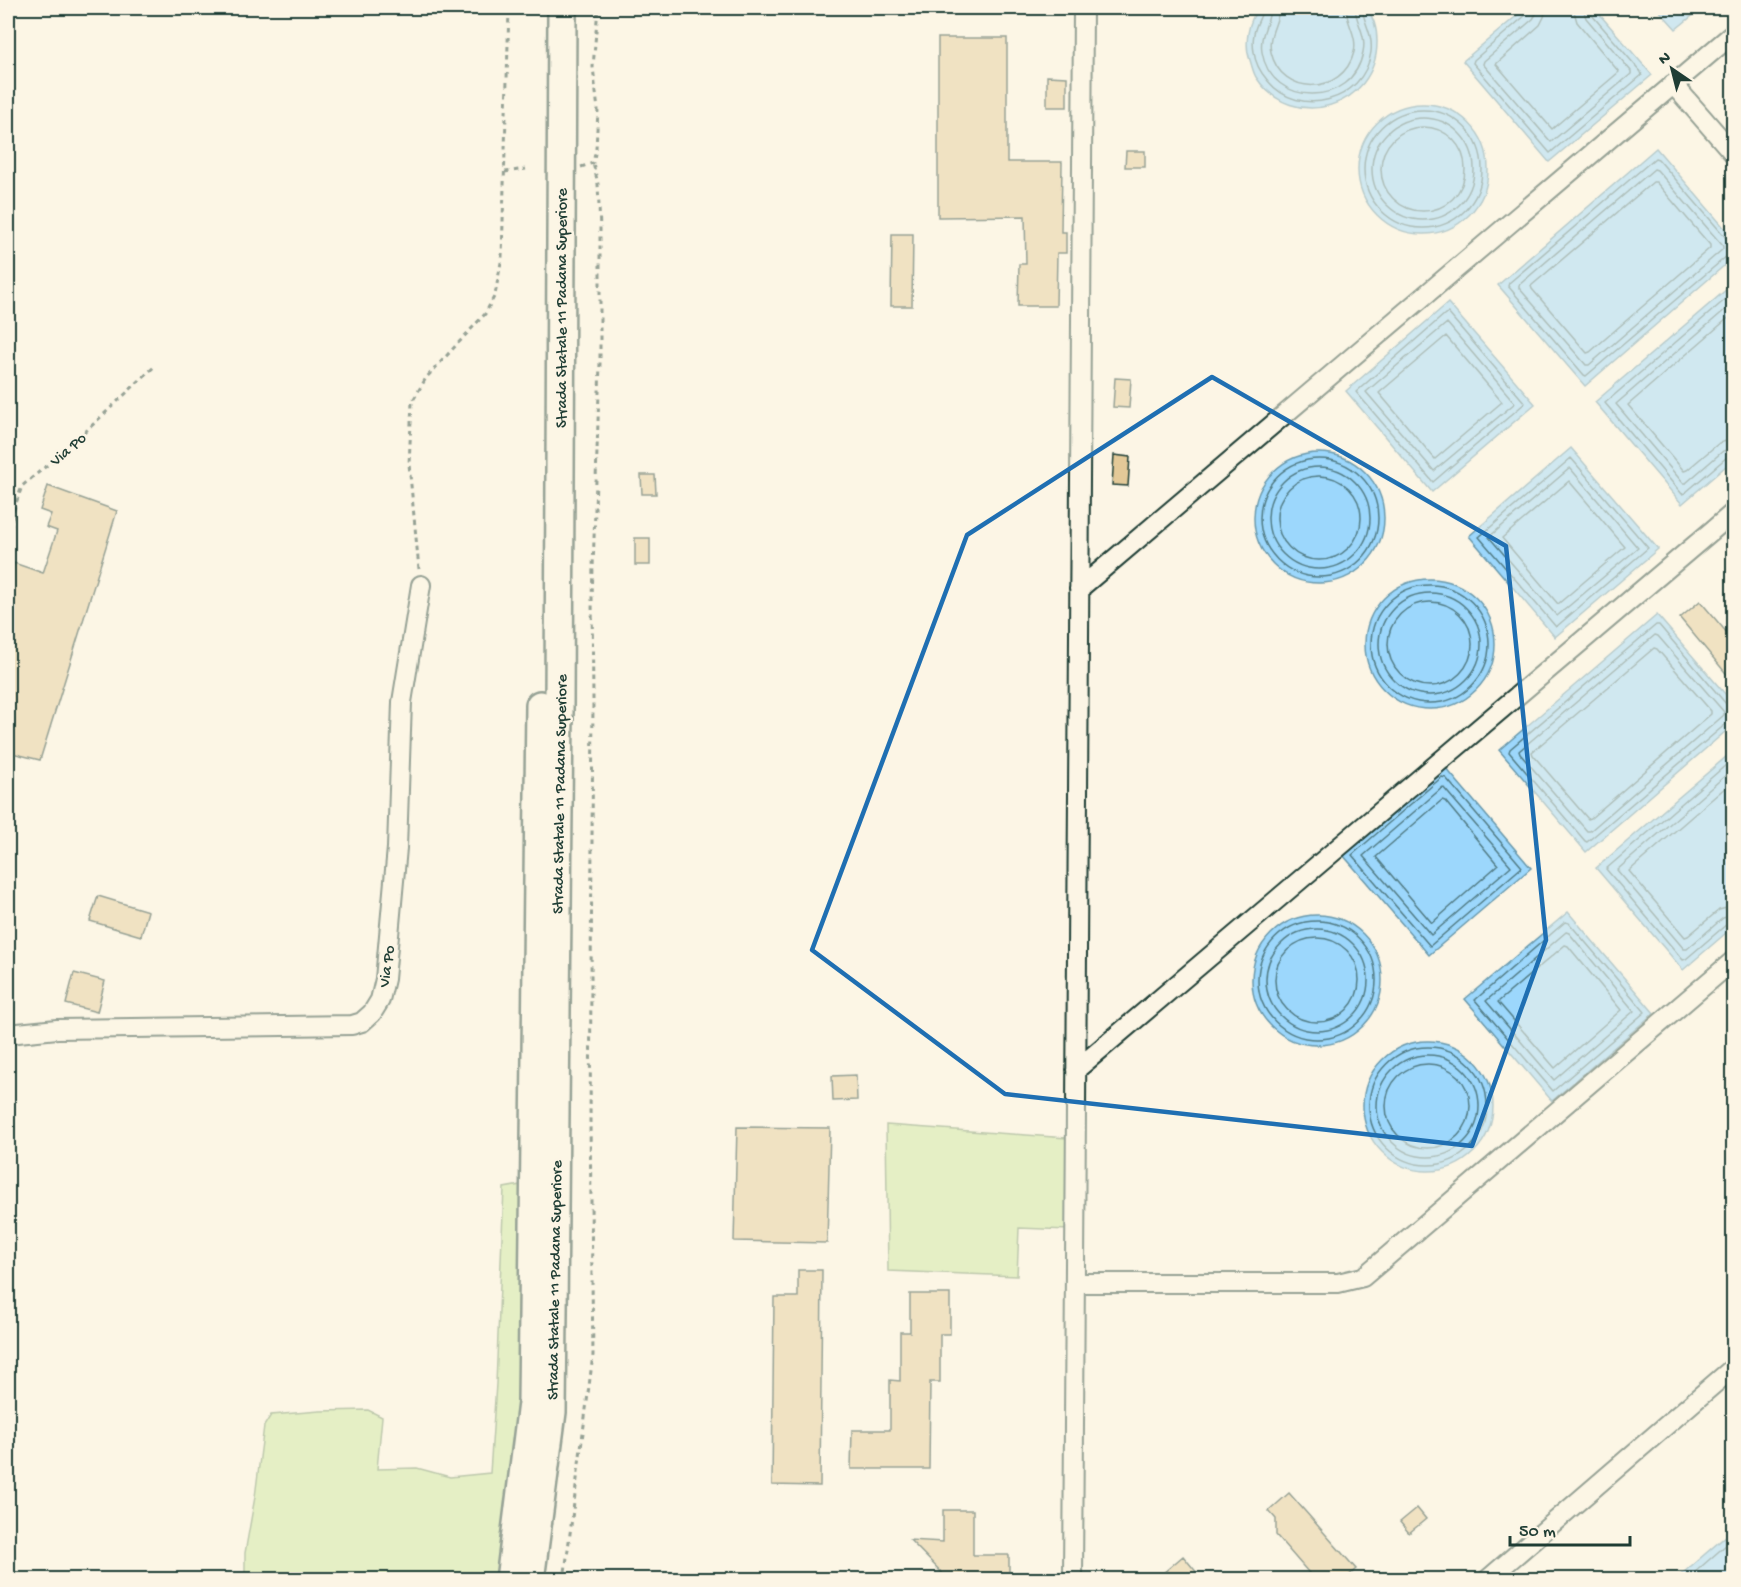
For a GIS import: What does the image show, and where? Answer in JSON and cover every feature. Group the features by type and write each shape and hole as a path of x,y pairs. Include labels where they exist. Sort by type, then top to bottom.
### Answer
{"highway":[{"name":"Strada Statale 11 Padana Superiore","path":"510,1580 532,1402 540,707 544,8"},
{"name":"Strada Statale 11 Padana Superiore","path":"530,1580 552,1412 559,732 562,8"}],"street":[{"path":"1073,1580 1083,8"},
{"path":"1079,589 1734,33"},
{"path":"1673,84 1734,154"},
{"path":"1076,1070 1734,512"},
{"name":"Via Po","path":"8,1034 68,1029 352,1025 362,1022 372,1013 380,1000 386,979 397,848 402,702 421,585"},
{"path":"1076,1283 1338,1283 1363,1277 1734,960"},
{"path":"1487,1580 1734,1367"}],"path":[{"path":"421,585 409,464 412,402 426,378 485,314 495,295 502,257 509,8"},
{"path":"564,1580 593,1355 590,1122 592,597 600,363 600,229 598,184 593,163 598,110 593,67 598,8"},
{"path":"580,167 593,163"},
{"path":"505,172 526,169"},
{"name":"Via Po","path":"8,546 13,512 22,486 67,449 156,365"}],"highlighted area":[{"path":"1212,377 1506,546 1546,940 1472,1146 1005,1094 812,950 967,535"}],"green space":[{"path":"886,1125 1067,1138 1069,1230 1019,1228 1017,1276 888,1271"},
{"path":"526,1184 518,1446 499,1579 245,1580 245,1553 264,1426 271,1415 368,1410 382,1417 377,1469 417,1468 450,1477 490,1473 504,1188"}],"water":[{"path":"1259,8 1366,8 1374,24 1377,42 1373,65 1363,83 1348,97 1330,105 1310,108 1290,104 1272,94 1256,77 1248,54 1247,40 1250,26"},
{"path":"1526,8 1594,8 1652,75 1549,162 1463,61"},
{"path":"1657,8 1702,8 1676,29"},
{"path":"1423,104 1448,109 1469,123 1483,144 1488,169 1483,194 1469,215 1448,229 1423,234 1398,229 1377,215 1363,194 1358,169 1363,144 1377,123 1398,109"},
{"path":"1656,148 1733,238 1733,258 1585,386 1498,285"},
{"path":"1733,284 1733,460 1682,504 1595,402"},
{"path":"1448,303 1535,404 1432,492 1346,391"},
{"path":"1571,448 1658,549 1555,637 1469,536"},
{"path":"1319,453 1344,458 1365,472 1379,493 1384,518 1379,543 1365,564 1344,578 1319,583 1294,578 1273,564 1259,543 1254,518 1259,493 1273,472 1294,458"},
{"path":"1430,579 1455,584 1476,598 1490,619 1495,644 1490,669 1476,690 1455,704 1430,709 1405,704 1384,690 1370,669 1365,644 1370,619 1384,598 1405,584"},
{"path":"1657,615 1733,703 1733,725 1586,852 1499,750"},
{"path":"1733,751 1733,927 1683,970 1596,868"},
{"path":"1445,767 1531,868 1429,955 1343,855"},
{"path":"1568,912 1654,1013 1552,1101 1465,999"},
{"path":"1317,915 1342,920 1363,934 1377,955 1382,980 1377,1005 1363,1026 1342,1040 1317,1045 1292,1040 1271,1026 1257,1005 1252,980 1257,955 1271,934 1292,920"},
{"path":"1428,1041 1453,1046 1474,1060 1488,1081 1493,1106 1488,1131 1474,1152 1453,1166 1428,1171 1403,1166 1382,1152 1368,1131 1363,1106 1368,1081 1382,1060 1403,1046"},
{"path":"1733,1530 1733,1579 1676,1579"}],"building":[{"path":"938,38 1007,38 1007,162 1062,162 1061,232 1066,232 1066,253 1057,253 1056,306 1018,306 1019,264 1026,264 1025,216 938,217"},
{"path":"1047,76 1067,77 1067,107 1047,107"},
{"path":"1126,151 1145,151 1145,167 1125,167"},
{"path":"892,234 913,234 912,306 891,306"},
{"path":"1115,378 1131,379 1129,408 1113,407"},
{"path":"1114,455 1130,457 1128,486 1112,485"},
{"path":"641,475 655,475 656,494 642,494"},
{"path":"48,486 117,511 40,760 8,752 8,598 14,563 43,573 57,531 46,527 51,514 40,510"},
{"path":"635,538 650,538 650,565 635,565"},
{"path":"1700,601 1734,641 1734,683 1680,618"},
{"path":"98,896 148,911 141,936 90,921"},
{"path":"74,973 105,981 97,1012 66,1004"},
{"path":"856,1075 857,1100 833,1101 832,1076"},
{"path":"737,1127 830,1128 827,1243 734,1241"},
{"path":"798,1270 822,1270 820,1486 772,1485 774,1297 798,1297"},
{"path":"910,1294 950,1294 950,1334 940,1334 940,1382 930,1382 929,1469 851,1469 852,1430 890,1430 890,1380 900,1381 900,1332 910,1332"},
{"path":"1289,1493 1356,1569 1344,1580 1315,1580 1276,1535 1276,1519 1269,1511"},
{"path":"1417,1508 1426,1519 1409,1533 1400,1522"},
{"path":"943,1510 973,1510 973,1555 1009,1555 1009,1580 949,1580 910,1540 943,1542"},
{"path":"1183,1556 1203,1580 1155,1580"}]}
